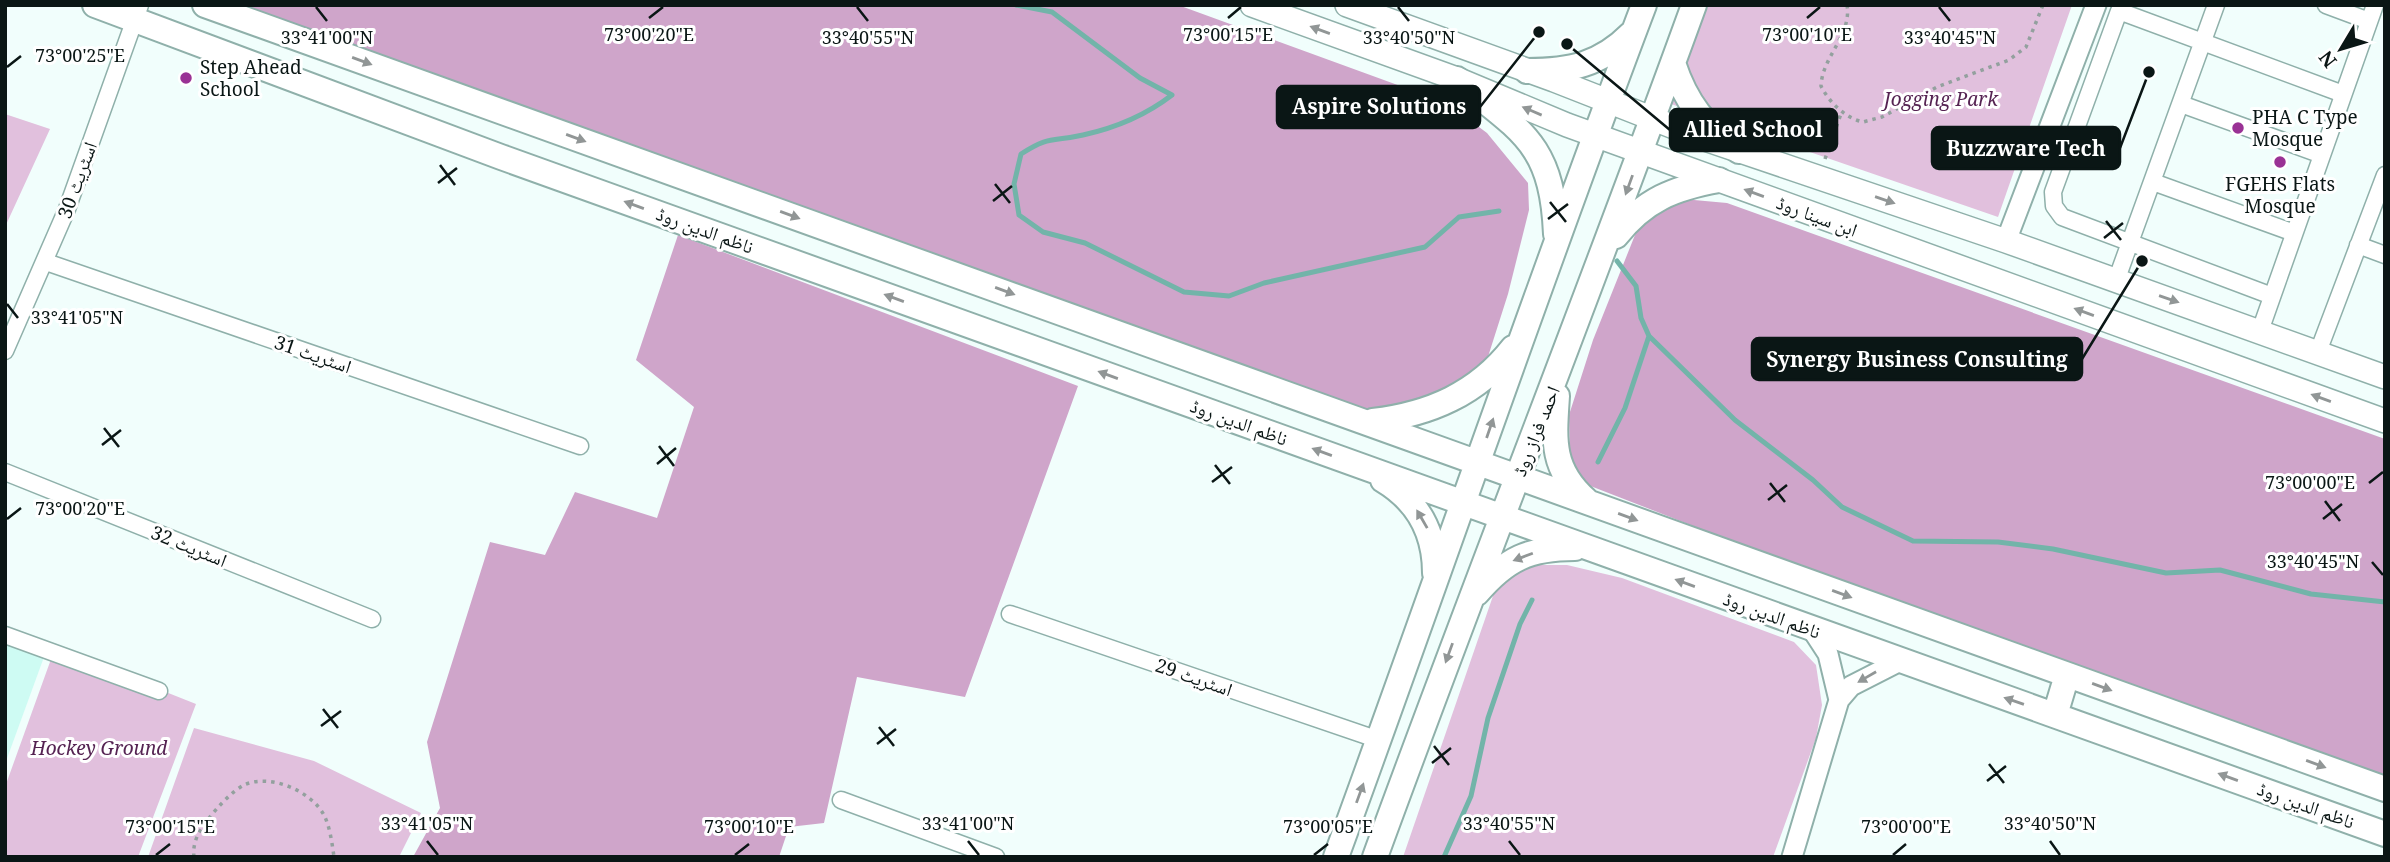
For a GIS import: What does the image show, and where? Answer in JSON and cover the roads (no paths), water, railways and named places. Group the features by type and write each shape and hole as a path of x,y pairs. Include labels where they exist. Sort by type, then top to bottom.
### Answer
{"main road":[{"name":"ناظم الدین روڈ","path":"94,5 137,13 501,157 1590,548 1813,631 2385,834"},
{"path":"205,5 2385,789"},
{"name":"ابن سینا روڈ","path":"1252,5 1457,79 1596,136 2385,421"},
{"name":"ابن سینا روڈ","path":"1347,5 1739,151 2006,241 2385,377"},
{"path":"1336,857 1465,503 1521,337 1556,249 1644,5"},
{"name":"احمد فراز روڈ","path":"1375,857 1467,604 1606,249 1694,5"},
{"path":"1527,71 1562,71 1593,63 1615,50 1634,32"},
{"path":"1673,63 1680,85 1698,115 1709,128 1739,151"},
{"path":"1457,79 1527,136 1541,158 1554,202 1556,249"},
{"path":"1606,249 1632,217 1658,196 1686,186 1719,180"},
{"path":"1830,221 1841,186"},
{"path":"2024,290 2037,253"},
{"path":"1369,422 1405,417 1428,410 1471,389 1499,365 1521,337"},
{"path":"1558,375 1555,439 1558,461 1570,485 1590,503"},
{"path":"1357,464 1397,488 1422,516 1435,548 1435,584"},
{"path":"1467,604 1495,572 1519,556 1553,548 1590,548"},
{"path":"2055,715 2067,675"}],"street":[{"path":"2006,241 2096,5"},
{"path":"2116,281 2216,5"},
{"path":"2260,331 2372,13 2326,5"},
{"path":"2272,296 2062,217 2053,206 2053,192 2119,11 2343,94"},
{"name":"اسٹریٹ 30","path":"5,351 46,262 137,13"},
{"path":"2181,104 2322,155"},
{"path":"2318,352 2385,175"},
{"path":"2153,182 2294,233"},
{"path":"2358,245 2385,255"},
{"name":"اسٹریٹ 31","path":"46,262 580,446"},
{"name":"اسٹریٹ 32","path":"5,472 372,619"},
{"name":"اسٹریٹ 29","path":"1010,614 1379,740"},
{"path":"1813,631 1828,654 1839,700"},
{"path":"5,635 159,691"},
{"path":"1792,857 1839,700 1851,687 1900,661"},
{"path":"841,800 996,857"}],"waterway":[{"path":"1016,5 1052,12 1140,78 1172,95 1152,109 1118,125 1083,135 1045,141 1021,154 1014,184 1019,215 1043,232 1085,243 1184,292 1229,296 1264,283 1425,247 1459,217 1499,211"},
{"path":"1617,261 1636,286 1641,318 1649,336 1735,420 1813,480 1842,507 1913,541 1998,542 2053,549 2166,573 2220,570 2311,594 2385,602"},
{"path":"1598,462 1625,408 1649,336"},
{"path":"1444,857 1471,796 1488,718 1520,624 1532,600"}],"place":[{"name":"Aspire Solutions","path":"1539,32"},
{"name":"Allied School","path":"1567,44"},
{"name":"Buzzware Tech","path":"2149,72"},
{"name":"Step Ahead School","path":"186,78"},
{"name":"PHA C Type Mosque","path":"2238,128"},
{"name":"FGEHS Flats Mosque","path":"2280,162"},
{"name":"Synergy Business Consulting","path":"2142,261"}],"park label":[{"name":"Jogging Park","path":"1941,99"},
{"name":"Hockey Ground","path":"99,748"}]}
